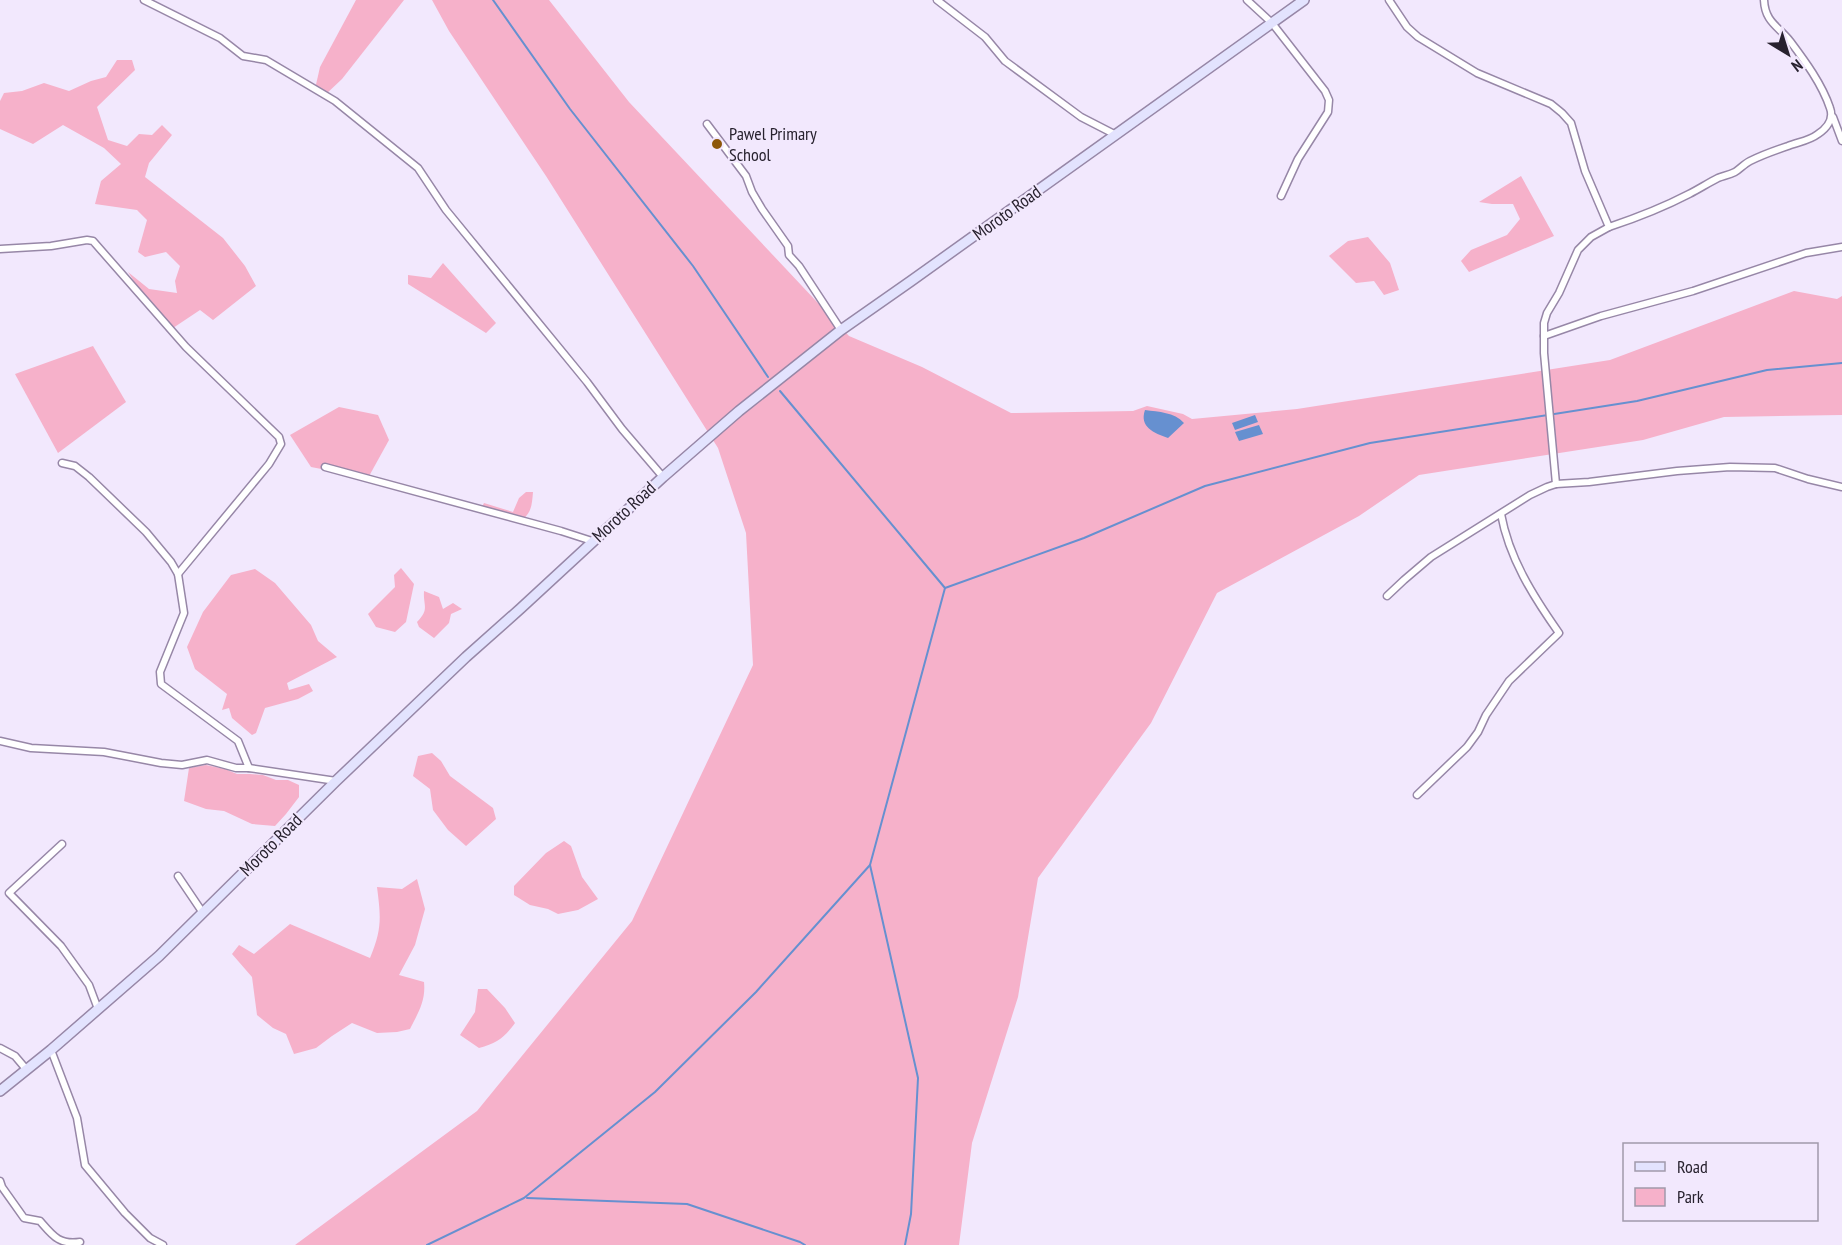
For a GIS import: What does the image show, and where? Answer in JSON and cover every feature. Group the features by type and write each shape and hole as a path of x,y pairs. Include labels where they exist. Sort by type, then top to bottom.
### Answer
{"main road":[{"name":"Moroto Road","path":"0,1091 159,956 336,781 466,657 663,477 739,411 841,330 1305,0"}],"street":[{"path":"144,0 220,38 243,56 266,60 335,101 418,168 446,210 663,477"},
{"path":"937,0 977,30 1005,61 1022,74 1081,117 1116,135"},
{"path":"1247,0 1272,23 1325,90 1330,106 1320,127 1298,159 1281,196"},
{"path":"1389,0 1407,27 1418,37 1476,74 1551,104 1562,113 1571,123 1586,171 1609,227"},
{"path":"1764,0 1768,17 1789,40 1814,75 1828,103 1842,141"},
{"path":"1556,484 1544,323 1578,249 1591,237 1609,227 1648,213 1750,162 1791,144 1809,139 1825,129 1832,115"},
{"path":"707,124 746,176 762,209 788,246 789,255 799,266 841,330"},
{"path":"0,249 51,246 87,240 93,242 186,347 279,437 281,444 269,464 178,574"},
{"path":"1544,336 1601,316 1693,291 1806,253 1842,247"},
{"path":"62,463 75,466 89,477 146,532 171,562 178,574 184,613 160,672 161,684 238,741 249,768"},
{"path":"1387,596 1431,557 1530,495 1556,484 1730,466 1764,466 1842,487"},
{"path":"326,467 592,541"},
{"path":"1417,795 1467,747 1509,681 1558,633 1534,597 1516,563 1501,514"},
{"path":"0,741 31,748 104,752 182,765 207,760 236,768 336,781"},
{"path":"62,844 9,893 61,946 89,985 98,1009"},
{"path":"178,876 203,913"},
{"path":"0,1048 15,1056 26,1069"},
{"path":"51,1050 77,1118 85,1165 125,1213 150,1238 163,1245"},
{"path":"0,1181 24,1218 40,1221 62,1243 80,1242"}],"green space":[{"path":"356,0 404,0 342,79 325,95 315,89 320,67"},
{"path":"432,0 549,0 629,102 849,336 922,367 1011,413 1133,411 1147,406 1183,414 1192,419 1297,409 1610,360 1794,291 1837,299 1842,296 1842,415 1724,417 1643,440 1419,475 1359,516 1217,593 1151,723 1038,878 1018,997 972,1143 959,1245 295,1245 477,1111 632,921 753,665 746,533 718,448 546,176 449,31"},
{"path":"117,60 132,60 135,70 97,107 108,140 127,146 139,134 152,135 162,125 172,135 149,163 145,177 223,238 245,266 256,286 213,320 200,310 167,332 128,272 149,289 177,293 175,281 180,266 166,252 145,257 138,252 147,220 137,210 95,204 101,181 121,164 104,148 63,125 33,144 0,129 0,101 4,93 22,91 44,83 69,91 106,77"},
{"path":"1521,176 1554,236 1469,272 1461,261 1471,250 1507,235 1520,219 1513,204 1479,202"},
{"path":"1368,237 1390,263 1399,290 1384,295 1374,281 1356,283 1329,256 1348,241"},
{"path":"443,263 496,323 486,333 408,284 408,275 431,278"},
{"path":"93,346 126,402 58,453 15,374"},
{"path":"339,407 378,415 389,440 368,478 311,467 290,435"},
{"path":"526,492 533,492 530,510 523,519 481,509 484,503 513,512 519,498"},
{"path":"401,568 414,584 406,622 395,632 376,627 368,614 395,587 394,575"},
{"path":"255,569 275,583 311,625 318,641 337,657 287,683 289,690 309,684 313,691 298,699 265,708 256,733 252,735 232,718 229,708 222,710 227,694 195,669 187,647 203,612 231,575"},
{"path":"424,591 439,597 443,609 453,603 462,609 451,614 449,623 434,638 419,627 417,622 425,610"},
{"path":"432,753 441,761 450,776 493,808 496,819 466,846 448,830 433,810 430,789 413,776 418,756"},
{"path":"206,765 237,774 263,775 276,780 288,780 299,785 299,797 275,826 252,824 224,811 206,809 184,801 189,768"},
{"path":"564,841 571,846 582,877 598,899 578,910 558,914 530,905 514,895 514,886 546,853"},
{"path":"417,879 425,909 415,945 399,975 424,982 423,1001 410,1029 377,1033 352,1023 316,1048 294,1054 286,1034 273,1028 257,1015 252,977 232,954 239,945 254,954 290,924 370,958 377,939 379,923 377,887 402,889"},
{"path":"478,989 487,989 505,1008 515,1023 500,1039 479,1048 460,1035 475,1012"}],"water":[{"path":"1145,410 1171,415 1184,423 1168,438 1146,425"},
{"path":"1255,415 1258,422 1235,430 1232,423"},
{"path":"1259,425 1263,434 1239,441 1235,432"}],"waterway":[{"path":"493,0 570,109 693,266 768,377"},
{"path":"945,588 1084,538 1205,486 1370,443 1637,401 1767,370 1842,363"},
{"path":"780,391 945,588"},
{"path":"427,1245 524,1198 655,1092 756,992 870,865 945,588"},
{"path":"870,865 918,1078 911,1214 905,1245"},
{"path":"527,1198 687,1204 805,1245"}],"place":[{"name":"Pawel Primary School","path":"717,144"}]}
